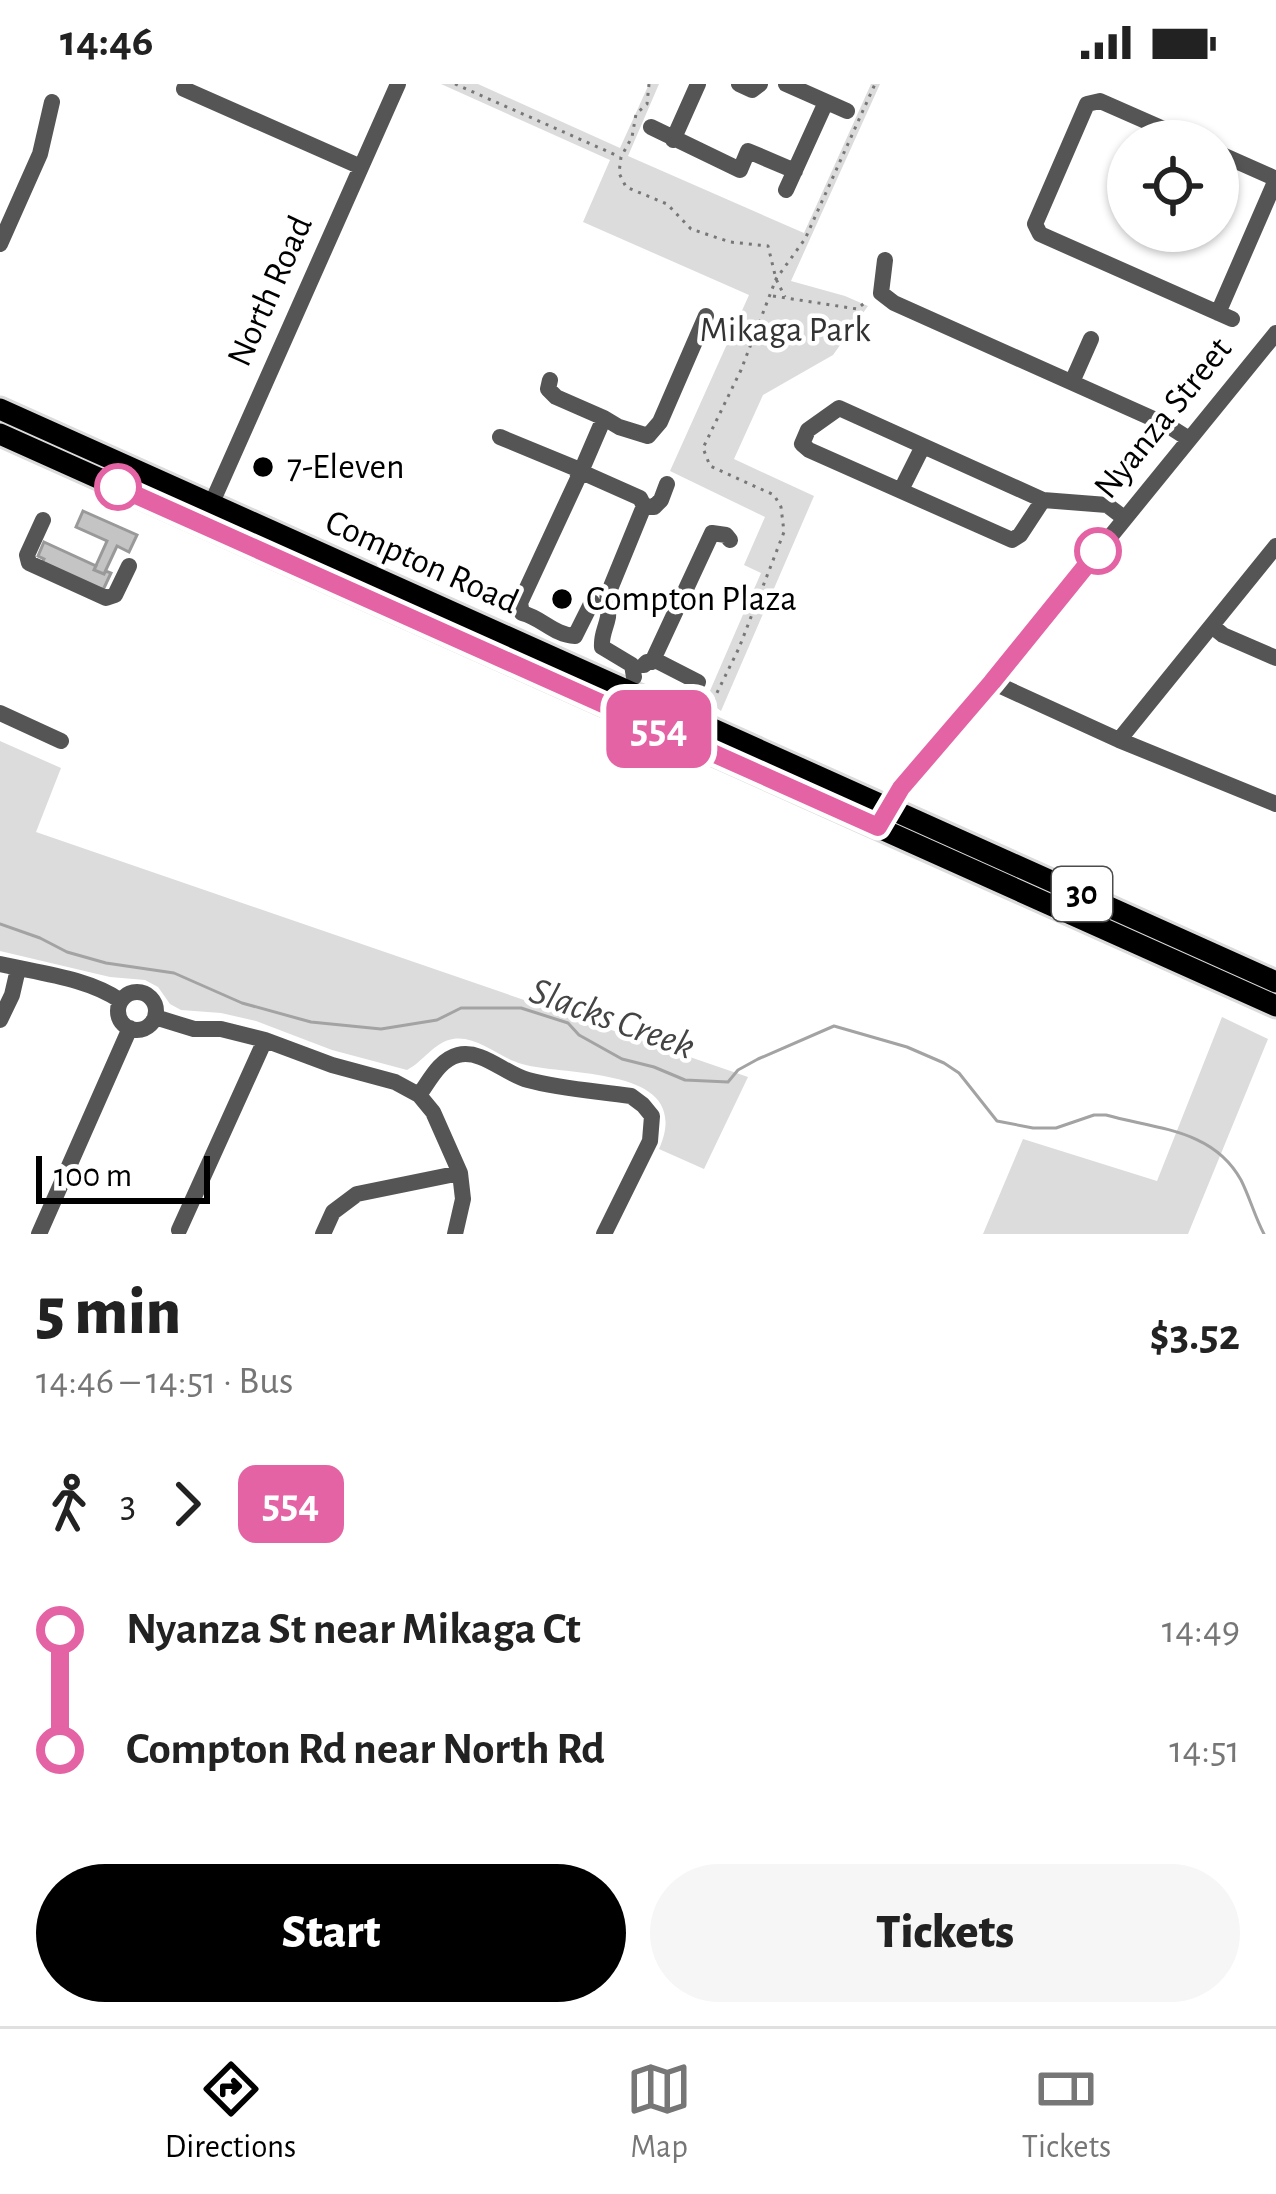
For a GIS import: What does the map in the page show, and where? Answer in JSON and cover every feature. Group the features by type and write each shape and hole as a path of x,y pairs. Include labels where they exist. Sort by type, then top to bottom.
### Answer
{"main road":[{"name":"Compton Road","path":"0,409 206,514 883,817 1276,982"},
{"name":"Compton Road","path":"0,434 630,684 883,817 1276,1006"}],"street":[{"name":"North Road","path":"206,514 398,84"},
{"path":"674,140 698,84"},
{"path":"739,84 752,90 760,84"},
{"path":"786,84 847,110"},
{"path":"184,89 361,167"},
{"path":"786,190 826,101"},
{"path":"1143,120 1100,101 1088,104 1036,230 1225,316 1275,182 1239,162"},
{"path":"0,244 40,154 52,102"},
{"path":"651,128 740,170 748,151 795,171"},
{"path":"885,260 881,293 894,304 1189,439"},
{"path":"550,380 548,389 556,397 648,436 660,422 706,316"},
{"name":"Nyanza Street","path":"883,817 915,770 1276,333"},
{"path":"1072,382 1091,339"},
{"path":"1043,500 1012,540 802,444 808,430 839,408 1043,500 1107,505 1124,518"},
{"path":"500,633 520,603 604,418"},
{"path":"500,436 575,468 579,476"},
{"path":"901,490 922,446"},
{"path":"579,476 586,474 640,498 644,506 608,594 602,647"},
{"path":"644,506 661,500 667,484"},
{"path":"43,520 28,563 106,598 115,595 129,566"},
{"path":"652,662 712,533 730,540"},
{"path":"1119,740 1276,546"},
{"path":"575,636 592,602"},
{"path":"520,603 522,613 555,632 602,647 632,665 630,684"},
{"path":"1212,626 1276,658"},
{"path":"630,684 647,662 698,682"},
{"path":"992,682 1276,804"},
{"path":"0,713 61,741"},
{"path":"0,1020 12,995 9,966 80,983 121,1001"},
{"path":"130,993 148,995 155,1005 155,1017 148,1026 130,1028 119,1013 121,1001 130,993"},
{"path":"155,1017 194,1029 221,1029 265,1040 395,1082 419,1095 433,1112 460,1173 464,1199 455,1234"},
{"path":"39,1234 130,1028"},
{"path":"178,1230 265,1040"},
{"path":"419,1095 443,1062 460,1054 478,1056 527,1080 631,1096 643,1105 652,1116 650,1141 604,1234"},
{"path":"323,1234 333,1212 357,1193 460,1173"}],"path":[{"path":"455,84 622,157"},
{"path":"649,84 647,104 636,115 622,157 619,173 626,187 667,204 691,229 730,242 768,246 785,297"},
{"path":"709,710 784,532 775,495 710,466 703,448 741,370 776,279 805,239 875,84"},
{"path":"771,296 857,310 881,293"}],"green space":[{"name":"Mikaga Park","path":"441,84 478,84 620,148 649,84 659,84 628,156 804,233 871,84 880,84 791,281 868,306 833,355 763,395 734,459 814,496 721,711 706,700 761,573 744,565 765,517 670,471 749,295 583,222 610,160"},
{"path":"0,741 61,768 36,832 748,1077 704,1169 659,1149 666,1122 660,1102 621,1080 522,1064 462,1039 440,1044 407,1070 332,1050 256,1021 181,1010 145,980 110,977 0,951"},
{"path":"1222,1017 1268,1039 1188,1234 983,1234 1023,1139 1157,1181"}],"building":[{"path":"83,511 137,535 129,552 117,546 104,574 94,570 107,541 76,527"},
{"path":"44,542 96,566 94,570 111,573 103,590 41,565 44,559 38,556"}],"waterway":[{"name":"Slacks Creek","path":"0,924 67,952 174,973 242,1003 311,1022 381,1029 437,1020 461,1008 521,1008 568,1023 579,1035 622,1059 685,1080 728,1082 758,1059 834,1026 944,1063 959,1073 997,1121 1056,1128 1106,1115 1199,1141 1215,1150 1241,1180 1264,1234"}],"bus line":[{"name":"554","path":"118,487 878,827 901,788 1098,551"}],"place":[{"name":"7-Eleven","path":"263,467"},
{"name":"Compton Plaza","path":"562,599"}]}
